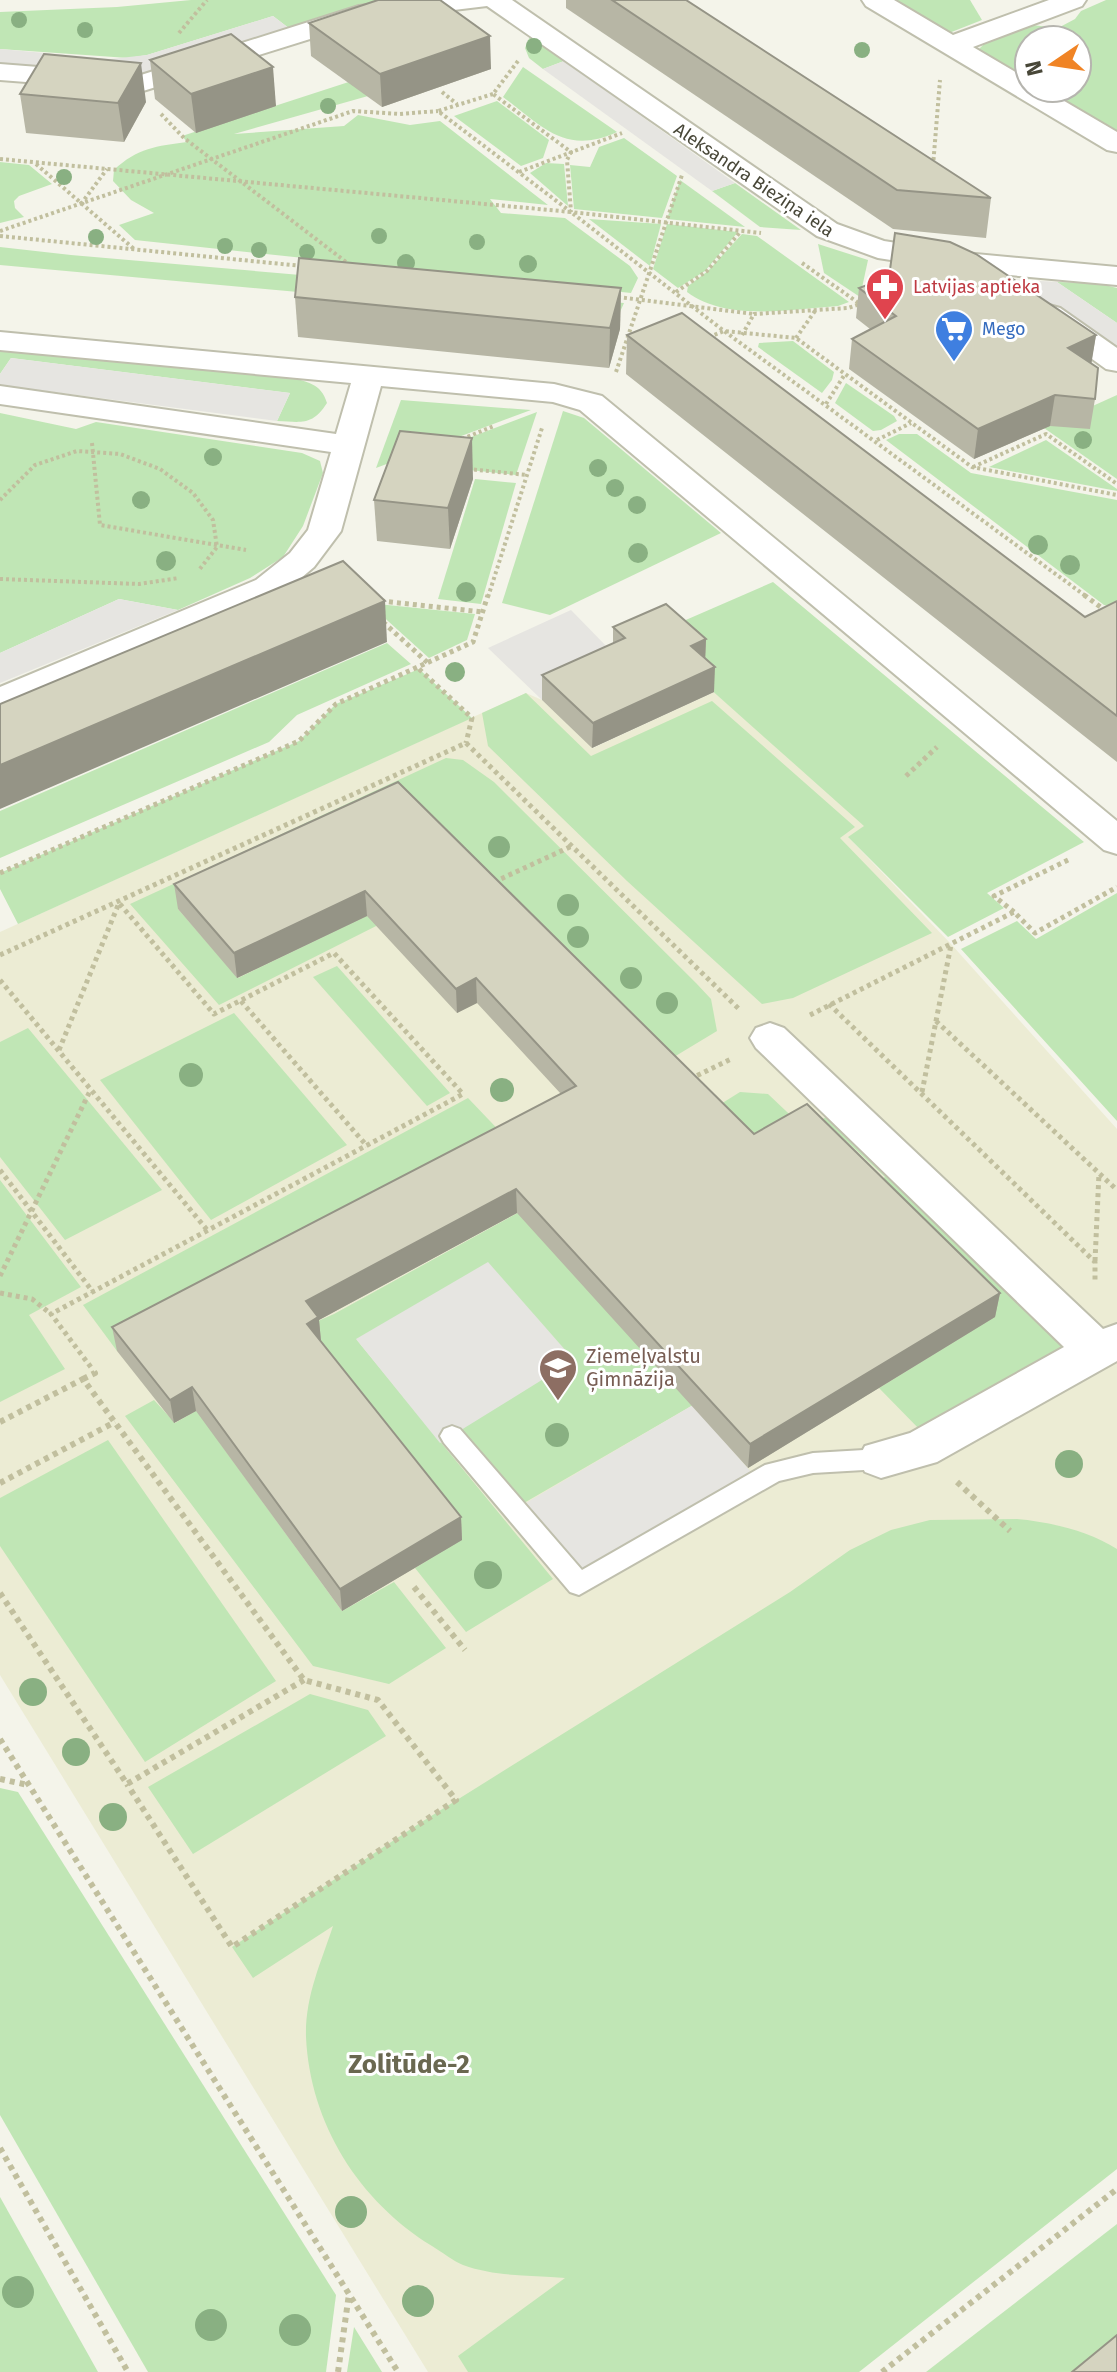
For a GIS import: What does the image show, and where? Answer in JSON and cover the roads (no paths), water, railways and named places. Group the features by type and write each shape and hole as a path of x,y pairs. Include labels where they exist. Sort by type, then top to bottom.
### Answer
{"street":[{"path":"0,72 143,83 368,12 481,0"},
{"name":"Aleksandra Bieziņa iela","path":"495,0 827,230 878,249 955,261 1015,290 1117,362"},
{"path":"875,0 946,57 1117,144"},
{"path":"946,57 1020,21 1073,0"},
{"path":"988,1 1020,21"},
{"path":"955,261 1117,276"},
{"path":"0,341 554,393 591,403 1115,839"},
{"path":"0,700 268,588 297,564 324,531 369,375"},
{"path":"0,395 347,445"},
{"path":"787,1028 1107,1346 901,1454"}],"lane":[{"path":"452,1436 579,1584 773,1472 813,1463 901,1454"}],"place":[{"name":"Latvijas aptieka","path":"885,321"},
{"name":"Mego","path":"954,363"},
{"name":"Ziemeļvalstu Ģimnāzija","path":"558,1402"}],"district":[{"name":"Zolitūde-2","path":"409,2064"}]}
